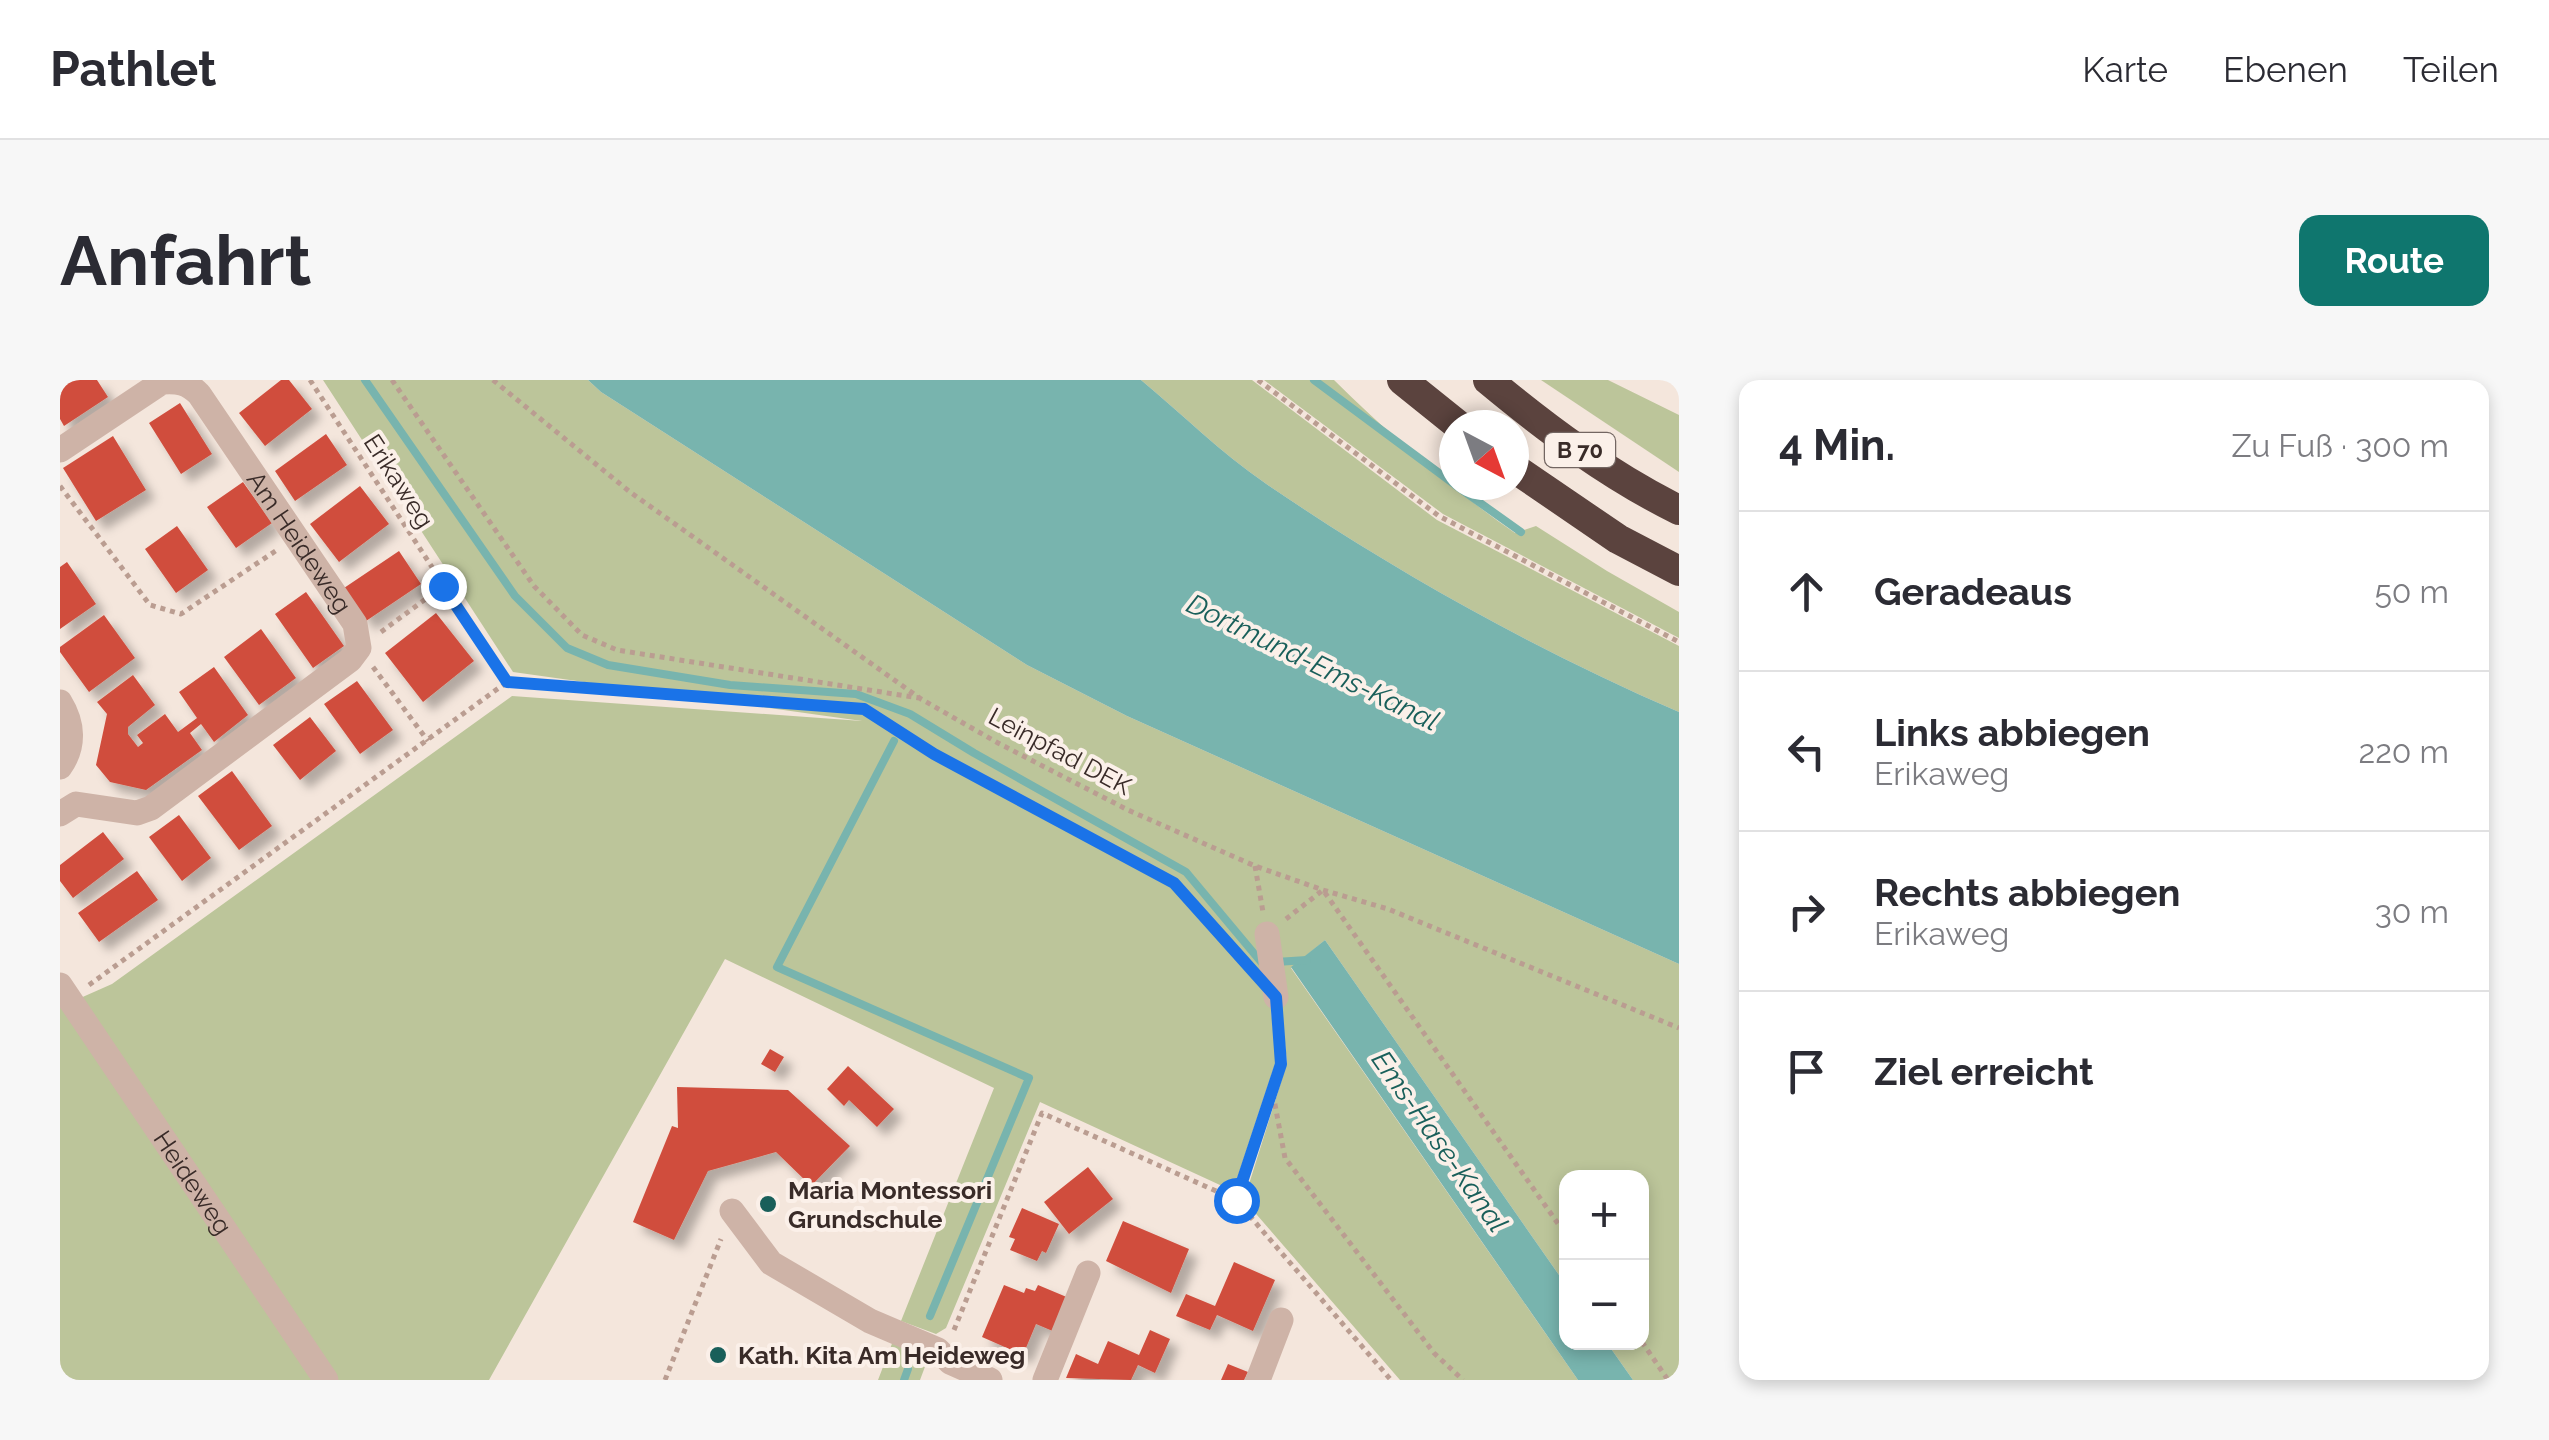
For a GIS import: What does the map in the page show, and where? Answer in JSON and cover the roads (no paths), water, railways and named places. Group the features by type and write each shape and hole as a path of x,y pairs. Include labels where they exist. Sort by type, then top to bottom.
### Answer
{"highway":[{"path":"1402,380 1439,410"},
{"name":"B 70","path":"1488,380 1540,423 1644,493 1679,510"},
{"name":"B 70","path":"1529,478 1618,538 1679,572"}],"street":[{"name":"Am Heideweg","path":"60,450 162,382 189,384 355,624 360,648 350,660 151,808 137,813 68,809"},
{"path":"60,702 70,718 72,732 60,767"},
{"path":"60,779 68,809"},
{"path":"1267,934 1276,997"},
{"name":"Heideweg","path":"65,992 326,1380"},
{"path":"732,1211 771,1263 870,1321 938,1350 946,1371 990,1380"},
{"path":"1045,1380 1088,1273"},
{"path":"1258,1380 1281,1320"}],"water":[{"name":"Dortmund-Ems-Kanal","path":"588,380 1141,380 1249,471 1364,547 1519,635 1679,712 1679,964 1127,716 1027,665"},
{"name":"Ems-Hase-Kanal","path":"1325,940 1559,1275 1559,1350 1612,1350 1633,1380 1578,1380 1291,967"}],"waterway":[{"path":"365,380 515,596 567,648 608,665 730,685 856,694 910,714 1186,872 1262,963"},
{"path":"1314,380 1439,473"},
{"path":"1476,500 1521,532"},
{"path":"894,741 777,967 1029,1078 930,1316"},
{"path":"1276,962 1307,960"},
{"path":"904,1380 908,1369"}],"place":[{"name":"Maria Montessori Grundschule","path":"768,1204"},
{"name":"Kath. Kita Am Heideweg","path":"718,1355"}]}
